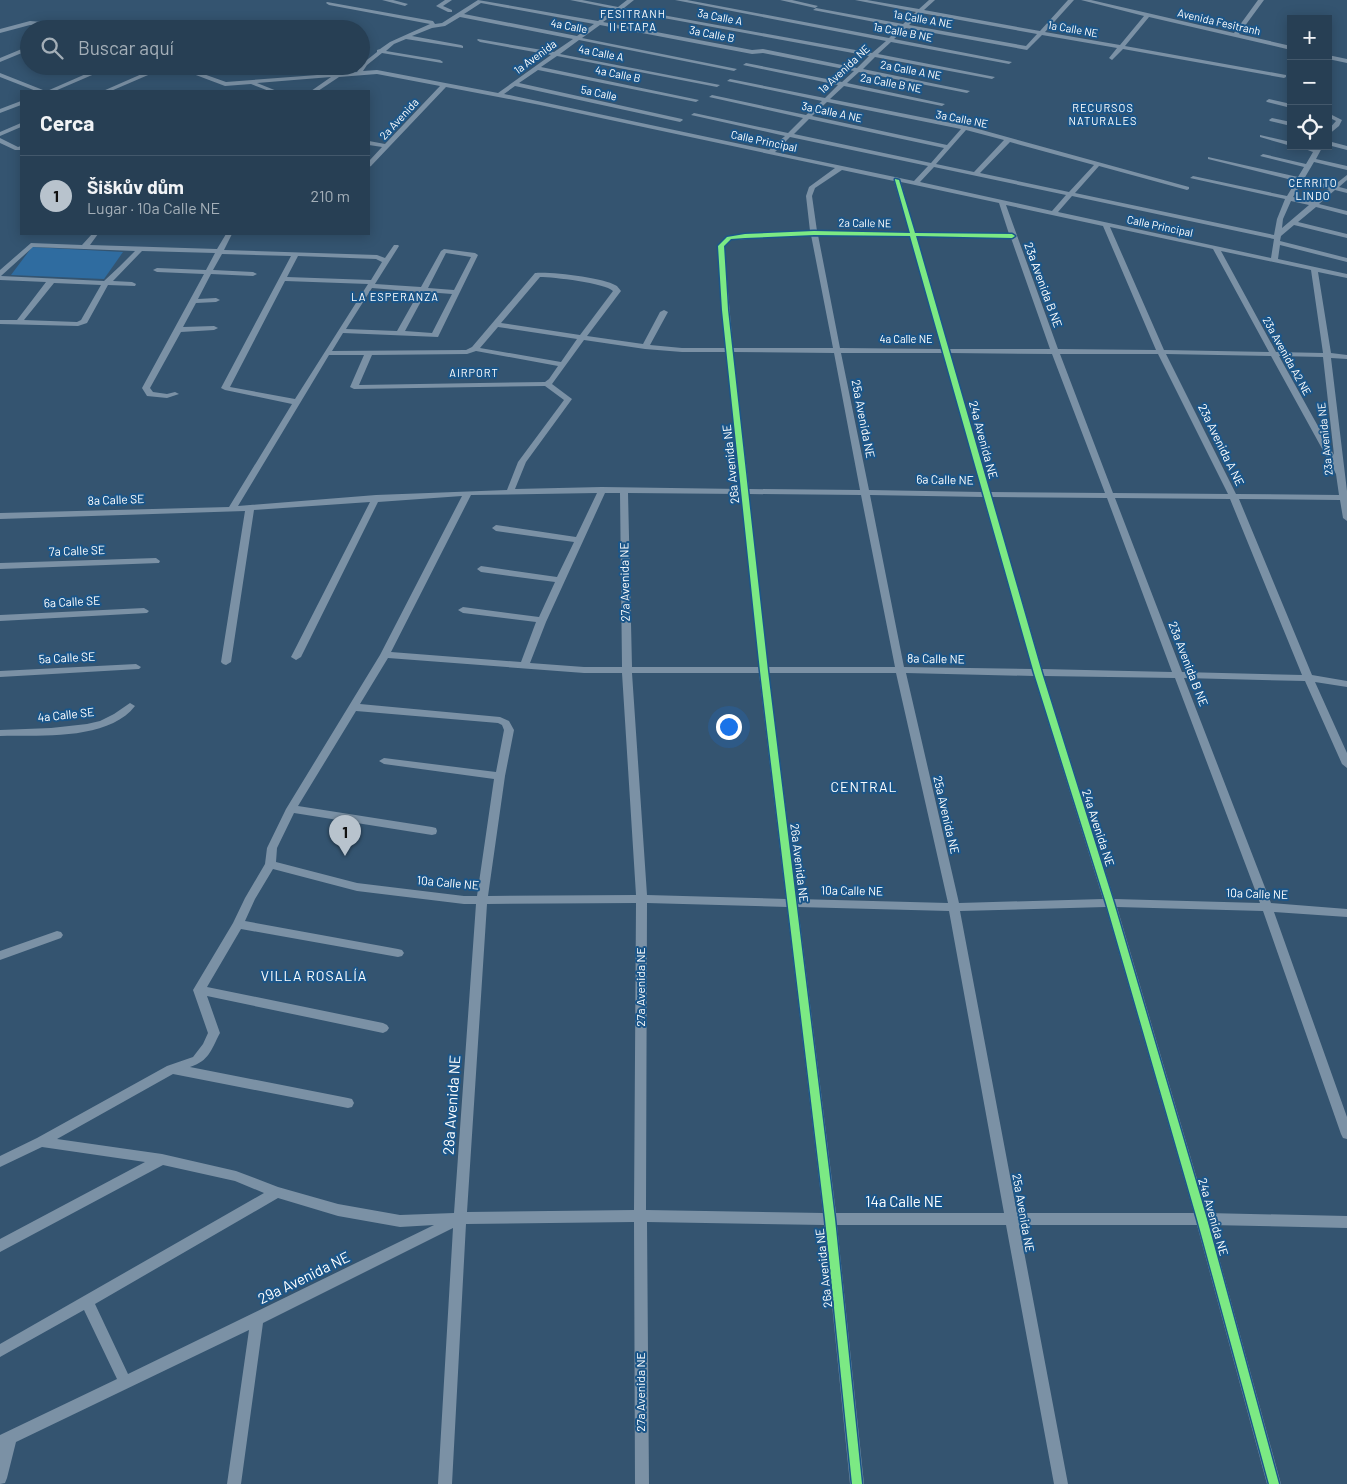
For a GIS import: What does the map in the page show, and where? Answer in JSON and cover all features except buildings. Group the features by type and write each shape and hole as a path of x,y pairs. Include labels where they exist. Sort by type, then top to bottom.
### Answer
{"street":[{"path":"385,0 405,4"},
{"path":"449,0 439,6 450,11"},
{"name":"3a Calle A","path":"573,0 874,55"},
{"name":"1a Avenida","path":"499,95 631,0"},
{"name":"1a Calle B NE","path":"678,0 1009,62"},
{"name":"1a Calle A NE","path":"783,0 904,26 1027,48 1040,33"},
{"name":"1a Calle NE","path":"858,0 1284,76"},
{"name":"1a Avenida NE","path":"770,153 932,0"},
{"path":"1040,33 1071,0"},
{"name":"Avenida Fesitranh","path":"1084,0 1287,47"},
{"path":"1235,36 1261,0"},
{"path":"370,59 404,36 431,26 443,25 481,1"},
{"name":"3a Calle B","path":"481,1 752,52 763,51"},
{"path":"329,3 433,23 431,26"},
{"name":"4a Calle","path":"458,15 734,69"},
{"path":"1112,58 1148,15"},
{"path":"0,31 20,24"},
{"path":"404,36 461,47"},
{"name":"4a Calle A","path":"480,40 718,86"},
{"path":"380,51 440,62"},
{"name":"2a Calle A NE","path":"763,51 967,91"},
{"path":"0,60 20,52"},
{"path":"874,55 992,77"},
{"path":"1332,58 1347,61"},
{"name":"2a Calle B NE","path":"746,65 942,104"},
{"name":"4a Calle B","path":"537,68 696,100"},
{"name":"Calle Principal","path":"370,73 377,72 499,95 1002,204 1347,276"},
{"path":"0,75 38,90"},
{"path":"52,90 90,75"},
{"path":"108,90 144,75"},
{"name":"Calle Principal","path":"200,75 225,84 339,75"},
{"path":"316,90 339,75"},
{"path":"250,82 271,90"},
{"name":"3a Calle NE","path":"730,82 1009,139 1097,165 1187,188"},
{"path":"219,90 225,84"},
{"name":"5a Calle","path":"514,84 680,120"},
{"name":"2a Avenida","path":"370,164 444,85"},
{"name":"3a Calle A NE","path":"712,97 948,147"},
{"path":"1269,101 1287,105"},
{"path":"0,111 20,103"},
{"path":"0,105 9,108"},
{"path":"694,115 1071,194 1276,240 1347,260"},
{"path":"1332,118 1347,128"},
{"path":"1272,120 1287,123"},
{"path":"1332,128 1337,122"},
{"path":"0,134 20,125"},
{"path":"915,184 964,129"},
{"path":"1262,136 1287,143"},
{"path":"976,174 1009,139"},
{"path":"0,140 17,149 20,148"},
{"path":"370,143 387,146"},
{"path":"1332,144 1347,148"},
{"path":"1274,260 1280,218 1289,198 1317,150"},
{"path":"1263,156 1347,168"},
{"path":"1210,158 1347,191"},
{"path":"1053,214 1097,165"},
{"name":"25a Avenida NE","path":"841,168 812,188 810,196 814,233 900,670 954,907 1061,1484"},
{"path":"1276,240 1347,177"},
{"path":"1193,178 1289,198 1347,213"},
{"name":"24a Avenida NE","path":"897,180 1038,673 1110,903 1202,1219 1274,1484"},
{"name":"23a Avenida B NE","path":"1002,204 1054,352 1267,907 1347,1134"},
{"path":"1293,223 1347,236"},
{"name":"23a Avenida A NE","path":"1106,225 1162,352 1233,496 1308,678 1347,764"},
{"name":"2a Calle NE","path":"721,246 730,238 814,233 1012,236"},
{"path":"85,246 94,235"},
{"path":"175,394 167,396 150,394 146,388 229,235"},
{"path":"0,274 31,245 377,257 385,261"},
{"path":"232,509 296,402 396,246"},
{"name":"26a Avenida NE","path":"721,246 764,672 830,1219 857,1484"},
{"path":"0,322 78,324 84,321 106,282 122,269 140,248"},
{"name":"23a Avenida A2 NE","path":"1216,249 1272,354 1340,474"},
{"path":"341,331 435,335 475,255 444,252 400,333"},
{"path":"295,254 225,388 296,402"},
{"name":"23a Avenida NE","path":"1314,269 1327,355 1340,474 1346,498 1347,518"},
{"path":"158,270 253,274"},
{"path":"327,353 467,352 475,349 538,275 561,276 606,284 614,287 617,291 562,364 552,382 547,384 354,387 369,353"},
{"path":"0,278 132,284"},
{"path":"283,279 371,284 456,292"},
{"path":"20,322 52,280"},
{"path":"193,302 216,300"},
{"path":"644,347 664,312"},
{"name":"4a Calle NE","path":"496,324 644,347 730,350 1162,352 1347,357"},
{"path":"178,330 214,328"},
{"path":"475,349 562,364"},
{"path":"510,492 522,462 568,400 547,384"},
{"path":"524,666 541,620 602,490"},
{"name":"6a Calle NE","path":"376,498 468,493 624,490 865,491 1346,498"},
{"name":"27a Avenida NE","path":"624,490 627,671 642,900 640,1216 642,1484"},
{"path":"0,1162 42,1142 171,1069 197,1060 207,1047 214,1033 199,990 238,924 250,898 270,864 272,848 290,809 385,655 468,493"},
{"path":"296,657 376,498"},
{"name":"8a Calle SE","path":"0,516 232,509 376,498"},
{"path":"226,662 250,507"},
{"path":"496,528 578,540"},
{"name":"7a Calle SE","path":"0,566 156,561"},
{"path":"481,569 560,580"},
{"path":"463,610 541,620"},
{"name":"6a Calle SE","path":"0,618 144,611"},
{"name":"8a Calle NE","path":"385,655 524,666 627,671 764,672 900,670 1179,675 1308,678 1347,684"},
{"name":"5a Calle SE","path":"0,674 136,667"},
{"name":"4a Calle SE","path":"0,733 83,728 104,723 121,716 130,706"},
{"name":"28a Avenida NE","path":"352,707 500,720 506,723 509,730 500,776 482,900 460,1218 445,1484"},
{"path":"384,761 500,776"},
{"path":"290,809 432,830"},
{"name":"10a Calle NE","path":"270,864 357,887 464,900 642,900 954,907 1110,903 1267,907 1347,913"},
{"path":"238,924 398,953"},
{"path":"0,956 57,935"},
{"path":"199,990 383,1028"},
{"path":"171,1069 348,1103"},
{"name":"14a Calle NE","path":"42,1142 162,1159 236,1176 276,1192 338,1210 400,1221 460,1218 640,1216 830,1219 1202,1219 1347,1222"},
{"path":"0,1246 162,1159"},
{"path":"0,1352 276,1192"},
{"name":"29a Avenida NE","path":"234,1484 257,1319 460,1218"},
{"path":"87,1302 125,1382"},
{"path":"0,1478 5,1439 257,1319"}],"shaded area":[{"path":"32,247 123,252 104,279 11,275"}],"cycle path":[{"path":"897,180 1038,673 1110,903 1202,1219 1274,1484"},
{"path":"857,1484 830,1219 764,671 725,310 721,246 729,238 814,233 1012,236"}],"place":[{"name":"Šiškův dům","path":"345,856"}],"district":[{"name":"FESITRANH II ETAPA","path":"633,20"},
{"name":"RECURSOS NATURALES","path":"1103,114"},
{"name":"CERRITO LINDO","path":"1313,189"},
{"name":"LA ESPERANZA","path":"395,297"},
{"name":"AIRPORT","path":"474,373"},
{"name":"CENTRAL","path":"864,787"},
{"name":"VILLA ROSALÍA","path":"314,976"}]}
